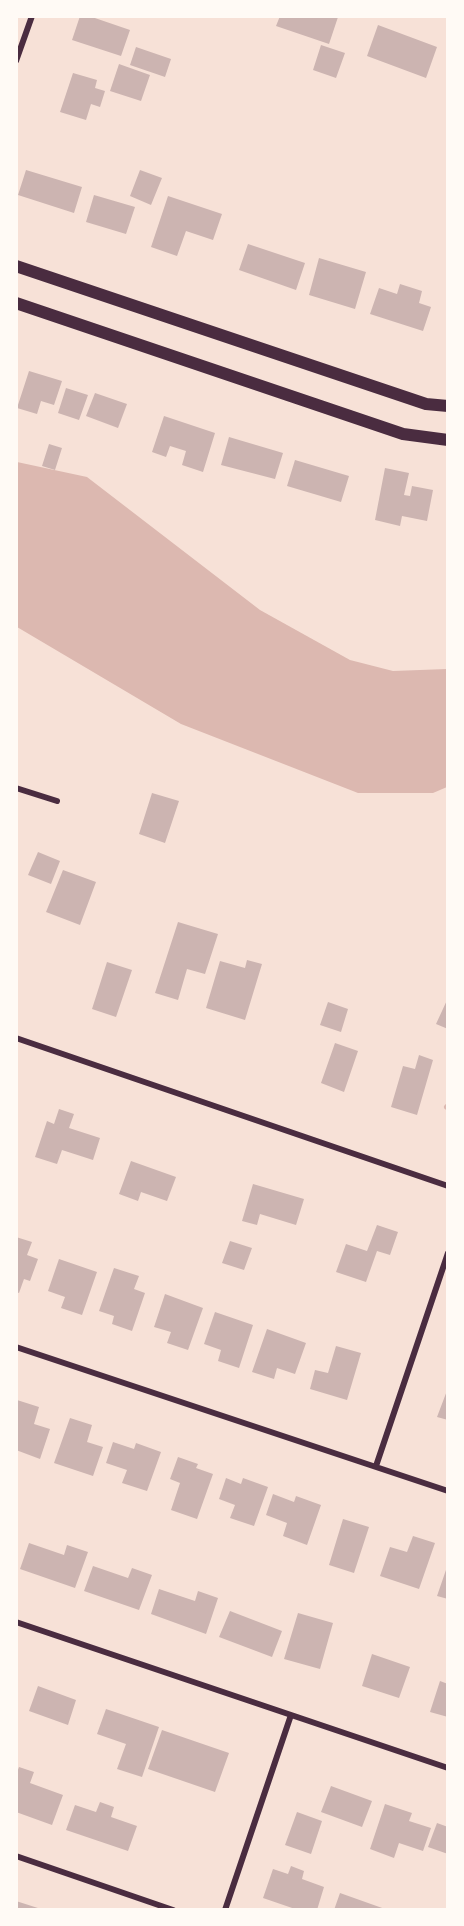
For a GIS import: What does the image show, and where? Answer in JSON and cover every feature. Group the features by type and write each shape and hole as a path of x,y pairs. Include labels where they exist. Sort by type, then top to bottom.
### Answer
{"main road":[{"path":"16,266 426,404 447,406"},
{"path":"16,303 403,434 447,440"}],"street":[{"path":"16,61 32,16"},
{"path":"16,788 57,801"},
{"path":"16,1038 447,1186"},
{"path":"376,1466 447,1253"},
{"path":"16,1347 447,1491"},
{"path":"16,1622 447,1768"},
{"path":"225,1910 291,1716"},
{"path":"16,1856 173,1910"}],"shaded area":[{"path":"17,462 87,477 260,610 350,660 393,671 447,669 447,787 433,793 358,793 181,724 17,627"}],"building":[{"path":"80,16 89,16 130,30 121,56 72,40"},
{"path":"280,16 338,17 329,44 276,26"},
{"path":"378,25 437,47 426,78 367,56"},
{"path":"321,45 345,53 336,78 313,70"},
{"path":"136,47 171,59 165,77 130,65"},
{"path":"119,64 150,75 141,101 110,91"},
{"path":"73,73 97,80 95,88 105,91 100,107 91,104 86,120 60,112"},
{"path":"26,170 82,187 74,213 18,195"},
{"path":"140,170 162,178 151,205 130,196"},
{"path":"94,195 135,207 126,234 86,222"},
{"path":"168,196 222,214 213,240 186,231 177,256 151,247"},
{"path":"248,244 305,263 296,290 239,270"},
{"path":"319,258 366,272 355,309 309,295"},
{"path":"400,284 422,291 419,303 431,307 423,331 370,314 379,288 397,294"},
{"path":"29,371 62,381 54,405 41,401 37,414 17,408"},
{"path":"66,388 88,395 79,420 58,413"},
{"path":"95,393 127,404 118,428 86,416"},
{"path":"164,416 215,433 203,472 182,465 186,451 170,446 166,457 152,452"},
{"path":"229,437 283,453 275,479 221,465"},
{"path":"49,444 62,448 55,470 42,466"},
{"path":"295,460 349,476 341,502 287,486"},
{"path":"385,468 409,473 404,495 410,496 412,486 433,490 427,521 402,516 400,526 375,520"},
{"path":"152,793 179,801 165,843 139,834"},
{"path":"38,852 60,861 51,884 28,875"},
{"path":"63,870 96,882 80,925 46,912"},
{"path":"178,922 218,934 205,974 187,969 178,1000 155,993"},
{"path":"247,960 262,964 245,1020 206,1008 220,961 245,968"},
{"path":"107,962 132,970 116,1017 92,1009"},
{"path":"448,998 448,1029 436,1024"},
{"path":"328,1002 348,1009 341,1032 320,1025"},
{"path":"335,1043 358,1051 344,1092 321,1083"},
{"path":"419,1055 433,1060 417,1115 391,1107 403,1066 415,1069"},
{"path":"59,1109 74,1114 69,1128 100,1138 93,1160 62,1150 57,1164 35,1157 47,1121 54,1124"},
{"path":"131,1161 176,1177 167,1201 141,1192 138,1201 119,1194"},
{"path":"253,1184 304,1199 296,1225 260,1214 257,1225 242,1221"},
{"path":"377,1225 398,1232 390,1255 377,1251 366,1282 336,1272 346,1244 367,1251"},
{"path":"16,1237 32,1242 27,1255 38,1259 30,1281 24,1279 19,1293 16,1292"},
{"path":"230,1241 252,1248 244,1270 222,1263"},
{"path":"59,1259 97,1272 82,1315 61,1308 65,1297 48,1291"},
{"path":"114,1268 139,1276 134,1289 145,1293 132,1331 112,1324 114,1316 99,1311"},
{"path":"165,1294 203,1308 188,1350 167,1343 171,1332 154,1327"},
{"path":"215,1312 253,1325 239,1368 218,1361 221,1350 204,1344"},
{"path":"267,1329 306,1343 295,1374 277,1368 274,1379 252,1372"},
{"path":"336,1346 361,1353 347,1400 310,1389 315,1370 328,1373"},
{"path":"448,1388 448,1420 437,1417"},
{"path":"17,1400 39,1407 34,1424 50,1429 40,1459 16,1450"},
{"path":"70,1418 92,1425 87,1442 103,1447 93,1476 54,1463"},
{"path":"113,1442 134,1449 136,1443 161,1452 147,1491 122,1483 127,1470 106,1463"},
{"path":"178,1457 198,1464 196,1468 213,1474 197,1519 171,1510 180,1483 170,1479"},
{"path":"226,1478 241,1484 243,1478 268,1487 254,1526 230,1518 235,1505 219,1499"},
{"path":"273,1494 294,1502 296,1496 321,1505 307,1545 283,1536 287,1523 266,1515"},
{"path":"343,1519 369,1527 354,1573 329,1565"},
{"path":"413,1536 435,1543 419,1589 380,1576 390,1547 407,1552"},
{"path":"29,1543 64,1555 67,1545 88,1552 75,1588 20,1569"},
{"path":"93,1566 128,1578 132,1568 152,1575 139,1610 84,1591"},
{"path":"448,1567 448,1599 437,1596"},
{"path":"159,1589 195,1601 198,1591 218,1598 206,1634 151,1614"},
{"path":"230,1611 282,1631 272,1657 219,1637"},
{"path":"298,1613 333,1623 320,1669 284,1659"},
{"path":"372,1654 410,1667 399,1698 362,1686"},
{"path":"440,1681 448,1684 448,1717 430,1712"},
{"path":"38,1686 76,1700 68,1725 29,1711"},
{"path":"106,1709 159,1727 142,1777 117,1769 126,1744 97,1734"},
{"path":"162,1730 229,1753 215,1792 148,1769"},
{"path":"19,1767 34,1772 30,1783 63,1795 52,1825 16,1812 16,1775"},
{"path":"331,1786 372,1801 362,1827 321,1812"},
{"path":"100,1802 114,1807 111,1817 137,1826 128,1851 66,1830 75,1805 96,1812"},
{"path":"385,1804 412,1813 409,1821 431,1828 423,1851 399,1843 394,1858 370,1849"},
{"path":"297,1812 322,1821 311,1854 285,1845"},
{"path":"437,1823 448,1827 448,1854 428,1847"},
{"path":"291,1866 304,1871 302,1879 324,1887 317,1910 298,1910 263,1898 273,1869 288,1874"},
{"path":"340,1893 385,1909 385,1910 334,1910"},
{"path":"16,1901 41,1909 41,1910 16,1910"}]}
